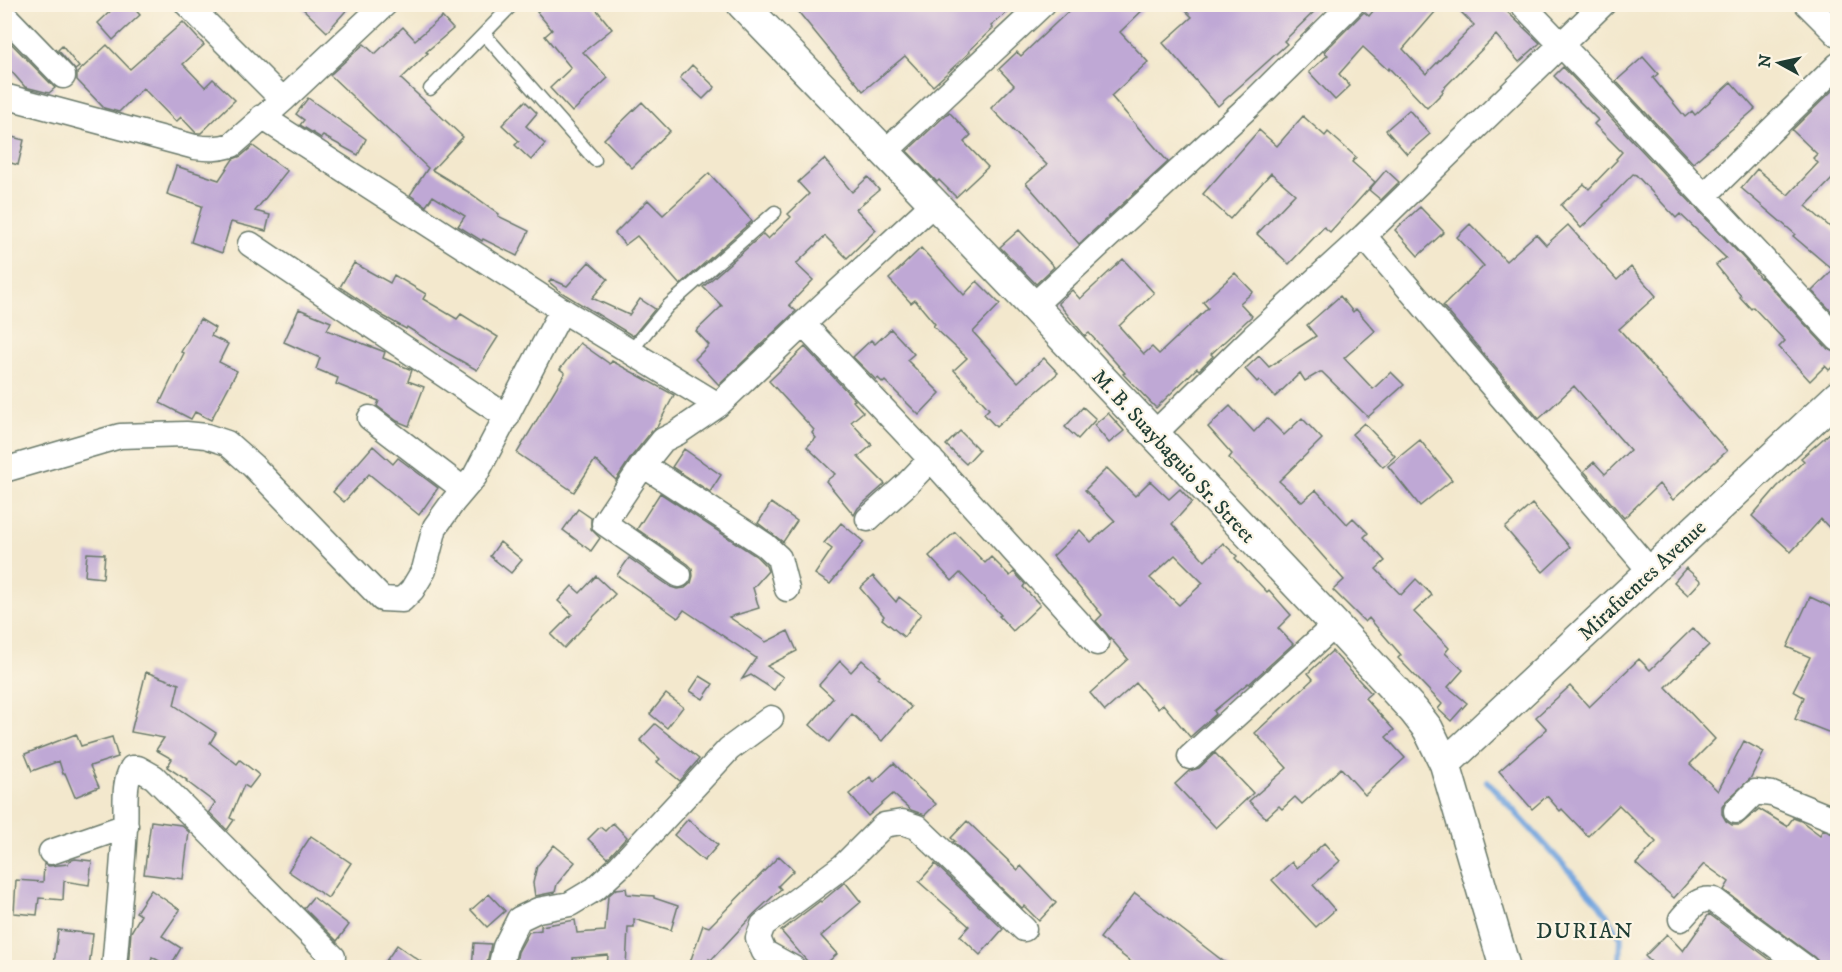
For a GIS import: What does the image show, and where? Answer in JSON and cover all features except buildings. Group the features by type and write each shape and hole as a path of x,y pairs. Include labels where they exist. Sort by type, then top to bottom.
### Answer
{"street":[{"path":"187,4 283,100"},
{"path":"4,96 212,150 232,145 385,4"},
{"name":"M. B. Suaybaguio Sr. Street","path":"742,4 1033,306 1414,711 1428,729 1445,764 1505,968"},
{"path":"884,153 1043,4"},
{"path":"1033,306 1249,106 1352,4"},
{"path":"1522,4 1838,339"},
{"path":"1153,435 1254,336 1364,236 1603,4"},
{"path":"1807,4 1838,35"},
{"path":"4,15 63,76"},
{"path":"1704,196 1838,65"},
{"path":"262,117 562,310 718,405"},
{"path":"679,576 603,523 663,440 718,405 933,204"},
{"path":"1364,236 1651,572"},
{"path":"250,244 507,417"},
{"path":"4,470 120,436 186,434 206,436 227,443 253,466 382,599 402,600 412,590 424,570 435,527 475,476 562,310"},
{"path":"803,324 931,459 1097,643"},
{"name":"Mirafuentes Avenue","path":"1445,764 1838,396"},
{"path":"370,418 463,489"},
{"path":"868,519 931,459"},
{"path":"643,465 765,545 779,558 787,589"},
{"path":"1190,757 1335,625"},
{"path":"500,968 505,947 519,919 538,910 570,904 595,889 620,866 729,749 771,718"},
{"path":"114,968 129,774 132,768 138,768 154,777 333,957"},
{"path":"1736,812 1755,792 1763,791 1838,821"},
{"path":"793,968 764,952 758,938 763,925 843,866 884,825 902,822 917,827 1024,929"},
{"path":"51,852 126,826"},
{"path":"1682,919 1697,903 1706,898 1714,900 1806,968"}],"lane":[{"path":"429,89 485,35 513,4"},
{"path":"485,35 595,160"},
{"path":"630,352 668,306 775,212"}],"waterway":[{"path":"1487,781 1600,905 1621,937 1620,968"}],"district":[{"name":"DURIAN","path":"1585,930"}]}
